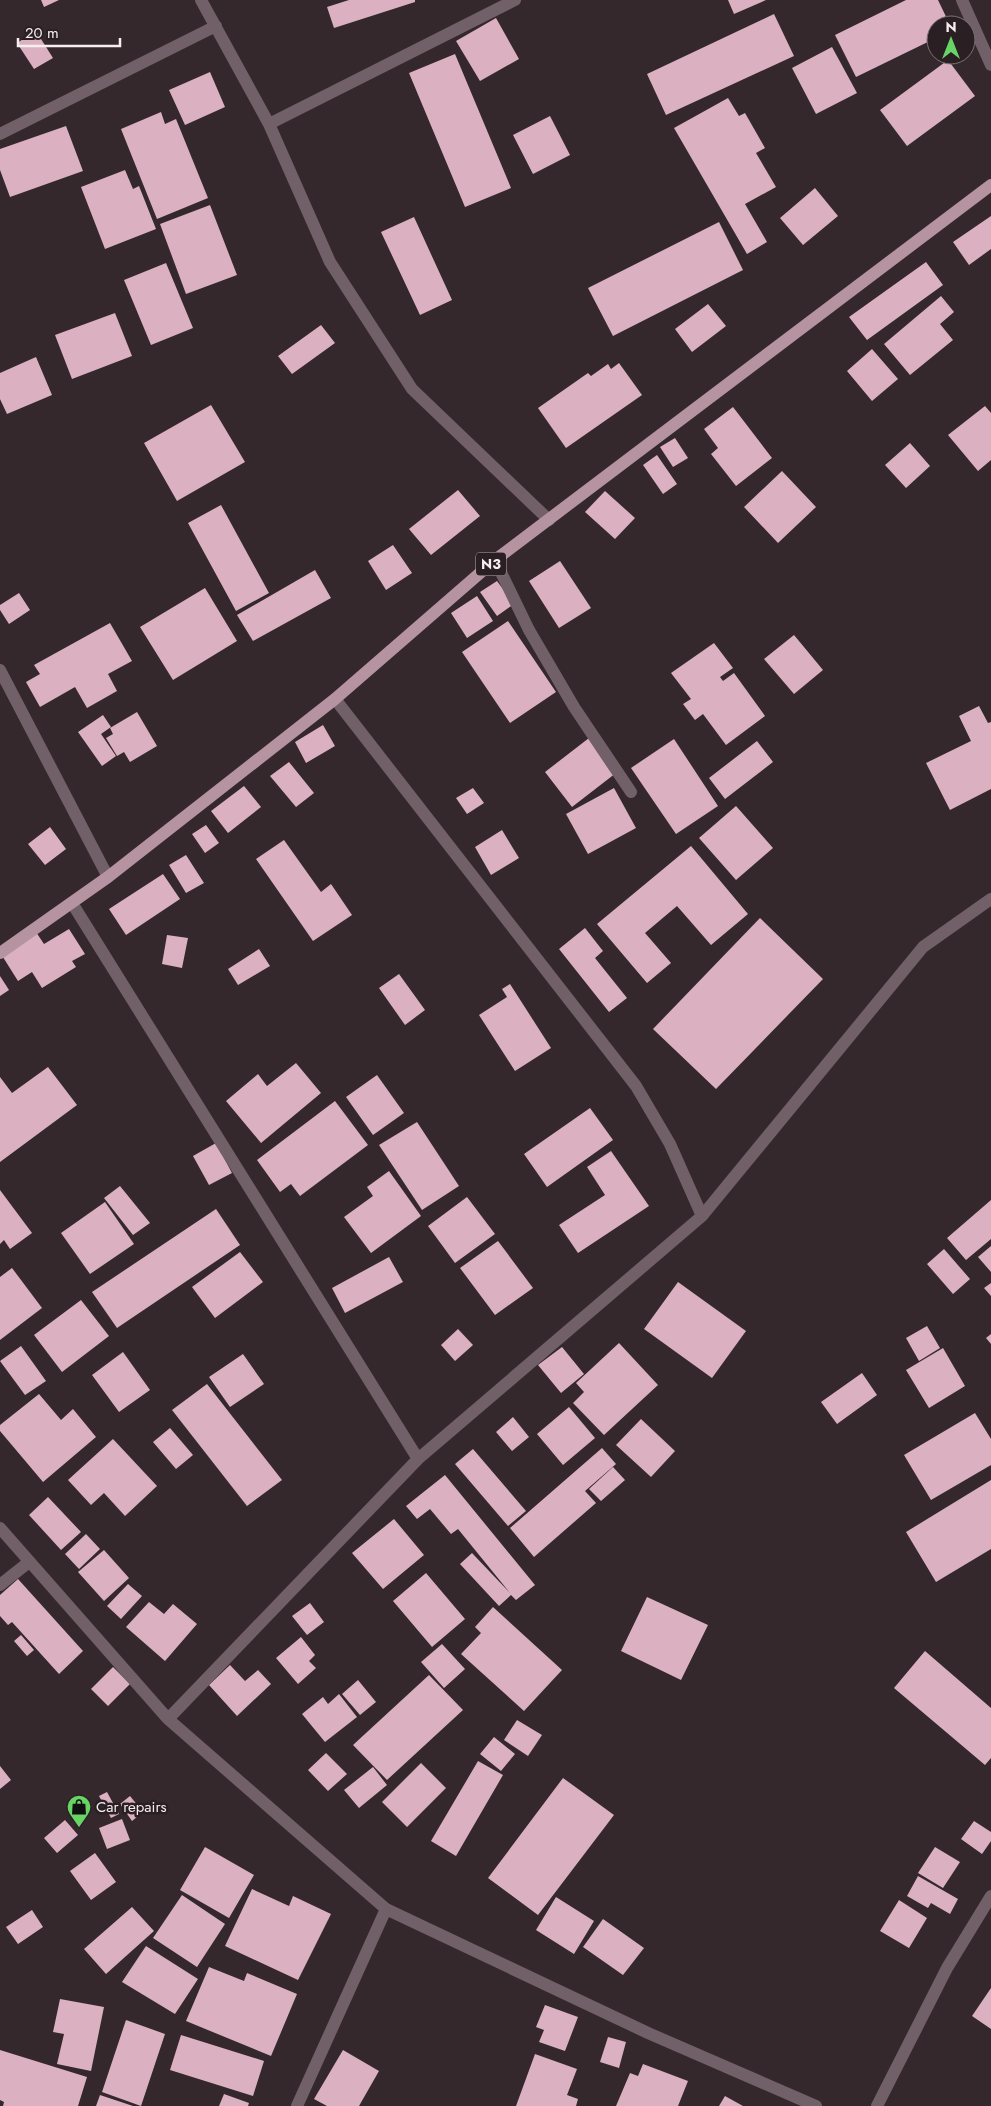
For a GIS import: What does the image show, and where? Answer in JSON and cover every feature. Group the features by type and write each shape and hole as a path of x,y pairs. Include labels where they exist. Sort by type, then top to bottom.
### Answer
{"main road":[{"name":"N3","path":"0,953 108,877 335,699 495,560 991,185"}],"street":[{"path":"201,0 268,124 330,262 412,390 549,520"},
{"path":"268,124 515,0"},
{"path":"962,0 991,65"},
{"path":"0,134 216,26"},
{"path":"495,560 529,630 574,707 631,792"},
{"path":"0,670 108,877"},
{"path":"335,699 636,1086 670,1144 702,1216"},
{"path":"168,1719 418,1459 702,1216 923,947 991,899"},
{"path":"72,903 418,1459"},
{"path":"0,1528 168,1719 386,1909 648,2033 816,2106"},
{"path":"0,1585 29,1562"},
{"path":"876,2106 946,1968 991,1896"},
{"path":"298,2106 386,1909"}],"building":[{"path":"41,0 59,0 44,7"},
{"path":"349,0 415,0 415,2 334,28 327,7"},
{"path":"728,0 766,0 734,14"},
{"path":"906,0 938,0 945,15 926,15 926,43 856,77 835,35"},
{"path":"774,14 794,56 666,115 647,74"},
{"path":"496,18 519,59 480,81 456,41"},
{"path":"36,31 53,58 34,69 17,43"},
{"path":"832,47 857,93 816,114 792,68"},
{"path":"455,54 511,188 465,207 409,73"},
{"path":"941,65 952,65 975,96 907,146 880,110"},
{"path":"210,72 225,107 185,125 169,90"},
{"path":"728,98 739,116 745,113 765,148 756,153 776,187 745,204 767,242 747,254 674,128"},
{"path":"161,112 165,124 176,119 208,198 157,219 121,129"},
{"path":"550,116 570,155 533,174 513,135"},
{"path":"66,126 83,171 10,197 0,170 0,149"},
{"path":"125,170 133,189 139,186 156,229 105,249 81,187"},
{"path":"815,188 838,216 803,245 780,218"},
{"path":"210,205 237,275 186,294 160,224"},
{"path":"991,216 991,249 969,265 953,242"},
{"path":"414,217 452,300 420,315 381,232"},
{"path":"719,222 743,270 613,336 588,288"},
{"path":"926,262 943,285 867,340 849,317"},
{"path":"166,263 193,328 151,345 124,280"},
{"path":"941,296 954,312 940,324 953,340 910,375 884,344"},
{"path":"708,304 726,326 692,352 675,329"},
{"path":"115,313 132,356 72,379 55,335"},
{"path":"321,325 335,343 292,374 278,356"},
{"path":"872,349 898,379 872,401 847,371"},
{"path":"36,357 52,395 7,414 0,399 0,373"},
{"path":"619,363 642,395 566,448 538,408 588,373 591,376 608,364 611,369"},
{"path":"211,405 245,462 177,501 144,443"},
{"path":"985,406 991,413 991,460 978,471 948,435"},
{"path":"733,407 772,458 736,486 711,454 718,448 704,429"},
{"path":"675,438 688,458 673,467 660,447"},
{"path":"910,443 930,466 906,488 885,465"},
{"path":"657,455 677,484 663,494 643,465"},
{"path":"782,471 816,507 778,543 744,507"},
{"path":"458,490 480,516 431,555 409,529"},
{"path":"605,491 635,518 615,539 585,512"},
{"path":"221,505 269,593 236,611 188,523"},
{"path":"393,545 412,573 386,590 368,561"},
{"path":"560,561 591,608 559,628 529,581"},
{"path":"315,570 331,598 253,641 237,615"},
{"path":"497,581 514,604 497,616 480,592"},
{"path":"205,588 237,641 173,680 140,627"},
{"path":"19,593 30,610 9,624 0,610 0,605"},
{"path":"477,596 493,621 467,638 451,613"},
{"path":"508,621 556,692 510,723 462,652"},
{"path":"110,623 132,661 108,674 117,691 87,708 75,687 40,707 26,682 40,674 34,665"},
{"path":"794,635 823,670 794,694 764,659"},
{"path":"714,643 733,668 720,677 723,681 734,673 765,716 726,745 703,714 695,720 683,704 691,699 671,673"},
{"path":"979,706 988,723 991,722 991,789 950,810 926,763 971,741 959,716"},
{"path":"137,712 157,746 130,762 124,752 117,756 106,738 113,734 110,728"},
{"path":"103,715 111,727 101,734 116,756 102,766 78,732"},
{"path":"323,725 335,746 306,763 295,742"},
{"path":"589,738 616,773 572,807 545,772"},
{"path":"674,739 718,806 676,834 631,768"},
{"path":"757,741 773,762 725,799 709,778"},
{"path":"289,762 314,793 296,807 270,776"},
{"path":"244,786 261,807 228,833 211,811"},
{"path":"473,788 484,803 467,814 456,798"},
{"path":"614,788 636,828 588,854 566,814"},
{"path":"736,806 773,848 736,880 699,838"},
{"path":"206,825 219,843 205,853 192,834"},
{"path":"50,827 66,849 45,865 28,844"},
{"path":"502,830 519,858 491,875 475,847"},
{"path":"284,840 321,892 331,884 352,915 313,941 256,859"},
{"path":"691,846 748,914 711,945 677,906 645,933 671,963 647,983 597,924"},
{"path":"186,855 204,883 186,893 169,865"},
{"path":"163,874 180,899 126,935 109,909"},
{"path":"760,918 823,979 716,1089 653,1029"},
{"path":"585,928 603,951 595,958 627,998 609,1012 559,949"},
{"path":"69,929 85,954 72,961 76,967 42,988 32,972 18,981 1,954 36,932 44,944"},
{"path":"167,935 188,938 182,968 162,964"},
{"path":"259,949 270,966 238,985 228,969"},
{"path":"399,974 425,1010 405,1025 379,988"},
{"path":"0,976 9,990 0,996"},
{"path":"510,984 551,1048 515,1071 479,1015 507,997 502,989"},
{"path":"296,1063 321,1093 261,1143 226,1101 258,1074 267,1086"},
{"path":"48,1067 77,1105 0,1162 0,1077 12,1093"},
{"path":"377,1075 404,1113 373,1135 346,1097"},
{"path":"335,1101 368,1145 300,1196 291,1184 280,1192 257,1160"},
{"path":"590,1108 613,1140 547,1187 524,1154"},
{"path":"417,1122 459,1186 422,1210 379,1145"},
{"path":"216,1143 232,1173 209,1185 193,1156"},
{"path":"611,1151 649,1206 578,1253 559,1225 605,1195 587,1167"},
{"path":"389,1171 421,1216 371,1253 344,1217 373,1196 367,1187"},
{"path":"120,1186 150,1223 133,1235 104,1198"},
{"path":"0,1190 32,1233 10,1249 4,1240 0,1244"},
{"path":"467,1197 495,1234 455,1263 428,1226"},
{"path":"991,1200 991,1239 966,1260 947,1238"},
{"path":"105,1202 134,1244 90,1274 61,1233"},
{"path":"216,1209 240,1245 117,1328 92,1292"},
{"path":"498,1241 533,1288 495,1315 460,1268"},
{"path":"991,1246 991,1272 978,1257"},
{"path":"944,1249 970,1279 953,1294 927,1264"},
{"path":"240,1252 263,1282 215,1318 192,1287"},
{"path":"389,1257 403,1282 345,1313 332,1288"},
{"path":"12,1268 42,1308 0,1340 0,1277"},
{"path":"678,1282 746,1331 712,1378 644,1329"},
{"path":"991,1283 991,1296 984,1288"},
{"path":"81,1300 109,1336 62,1372 34,1335"},
{"path":"927,1326 940,1348 919,1361 906,1338"},
{"path":"458,1329 473,1345 455,1361 441,1345"},
{"path":"991,1334 991,1344 986,1338"},
{"path":"619,1343 658,1385 604,1435 573,1403 584,1392 576,1383"},
{"path":"21,1346 46,1381 25,1395 0,1361"},
{"path":"562,1347 584,1374 561,1393 538,1365"},
{"path":"943,1348 965,1386 929,1408 906,1370"},
{"path":"123,1352 150,1390 119,1412 92,1375"},
{"path":"243,1354 264,1384 230,1407 209,1377"},
{"path":"862,1373 877,1395 837,1424 821,1402"},
{"path":"207,1384 282,1480 247,1506 172,1410"},
{"path":"39,1394 61,1420 73,1409 96,1437 43,1482 0,1431 0,1425"},
{"path":"569,1407 595,1438 563,1465 537,1434"},
{"path":"975,1413 991,1439 991,1465 931,1500 904,1455"},
{"path":"513,1417 529,1437 512,1451 496,1432"},
{"path":"641,1419 675,1451 651,1477 616,1445"},
{"path":"170,1428 193,1455 176,1469 153,1442"},
{"path":"113,1439 157,1486 125,1516 104,1493 91,1505 68,1480"},
{"path":"602,1448 616,1464 585,1491 596,1503 534,1557 510,1528"},
{"path":"473,1449 526,1511 508,1526 455,1464"},
{"path":"613,1467 625,1480 601,1501 589,1489"},
{"path":"445,1475 535,1585 516,1600 511,1595 499,1606 460,1564 472,1553 510,1593 458,1529 451,1534 430,1509 417,1519 406,1506"},
{"path":"991,1480 991,1549 936,1582 906,1532"},
{"path":"48,1497 81,1532 61,1550 29,1515"},
{"path":"394,1519 424,1555 383,1589 352,1553"},
{"path":"86,1534 100,1549 79,1569 65,1554"},
{"path":"104,1550 129,1578 104,1601 78,1572"},
{"path":"426,1573 465,1619 432,1647 393,1601"},
{"path":"18,1579 83,1651 59,1674 12,1622 8,1625 0,1616 0,1595"},
{"path":"128,1584 142,1596 121,1619 107,1606"},
{"path":"647,1597 708,1625 681,1680 621,1651"},
{"path":"149,1602 164,1614 173,1604 197,1624 165,1661 126,1627"},
{"path":"310,1603 324,1622 307,1635 292,1616"},
{"path":"493,1607 562,1670 524,1711 461,1654 481,1633 475,1627"},
{"path":"21,1635 34,1650 27,1656 14,1641"},
{"path":"301,1637 315,1655 309,1661 316,1668 298,1684 276,1658"},
{"path":"442,1644 465,1669 444,1688 421,1662"},
{"path":"925,1651 991,1708 991,1758 985,1765 894,1688"},
{"path":"230,1665 245,1681 258,1670 271,1684 237,1716 209,1685"},
{"path":"113,1667 130,1684 108,1706 91,1689"},
{"path":"429,1675 463,1710 387,1780 353,1745"},
{"path":"358,1680 376,1702 360,1715 342,1694"},
{"path":"339,1694 357,1717 325,1742 302,1714 323,1697 328,1704"},
{"path":"517,1720 542,1735 528,1756 504,1740"},
{"path":"494,1737 515,1754 501,1771 480,1754"},
{"path":"326,1753 347,1774 328,1791 308,1770"},
{"path":"478,1761 503,1775 456,1856 431,1841"},
{"path":"421,1763 446,1788 407,1827 382,1802"},
{"path":"0,1766 11,1780 0,1789"},
{"path":"373,1767 387,1785 359,1808 344,1790"},
{"path":"563,1778 614,1815 538,1915 488,1878"},
{"path":"107,1792 119,1814 111,1818 99,1796"},
{"path":"130,1796 143,1812 132,1821 120,1804"},
{"path":"122,1819 130,1840 107,1849 99,1828"},
{"path":"65,1820 78,1835 57,1853 44,1838"},
{"path":"974,1821 991,1832 991,1841 982,1854 961,1839"},
{"path":"205,1847 254,1875 229,1918 180,1890"},
{"path":"935,1847 960,1862 943,1888 918,1873"},
{"path":"95,1853 116,1882 91,1900 70,1871"},
{"path":"918,1876 958,1899 950,1914 931,1903 928,1908 907,1896"},
{"path":"252,1889 289,1906 293,1896 331,1914 298,1980 225,1946"},
{"path":"182,1895 225,1924 197,1967 153,1938"},
{"path":"556,1897 594,1921 574,1954 536,1930"},
{"path":"899,1900 927,1918 909,1948 880,1931"},
{"path":"132,1907 154,1931 106,1974 84,1949"},
{"path":"32,1910 43,1927 18,1944 6,1927"},
{"path":"603,1919 644,1948 623,1975 583,1947"},
{"path":"146,1946 198,1979 175,2014 122,1982"},
{"path":"209,1967 244,1981 247,1973 297,1994 271,2056 186,2021"},
{"path":"991,1988 991,2029 972,2016"},
{"path":"60,1999 104,2007 91,2071 57,2064 64,2034 53,2032"},
{"path":"545,2005 578,2017 565,2051 539,2042 544,2030 536,2027"},
{"path":"126,2020 165,2034 141,2106 102,2092"},
{"path":"181,2035 264,2061 253,2096 170,2070"},
{"path":"608,2037 626,2042 619,2068 600,2062"},
{"path":"0,2050 87,2077 78,2106 3,2106 4,2102 0,2100"},
{"path":"343,2050 379,2071 359,2106 327,2106 314,2099"},
{"path":"535,2054 577,2069 567,2095 578,2099 576,2106 516,2106"},
{"path":"643,2064 688,2081 678,2106 616,2106 630,2073 638,2076"},
{"path":"224,2094 249,2103 248,2106 219,2106"},
{"path":"100,2095 133,2106 96,2106"},
{"path":"725,2096 743,2106 719,2106"}],"place":[{"name":"Car repairs","path":"79,1828"}]}
